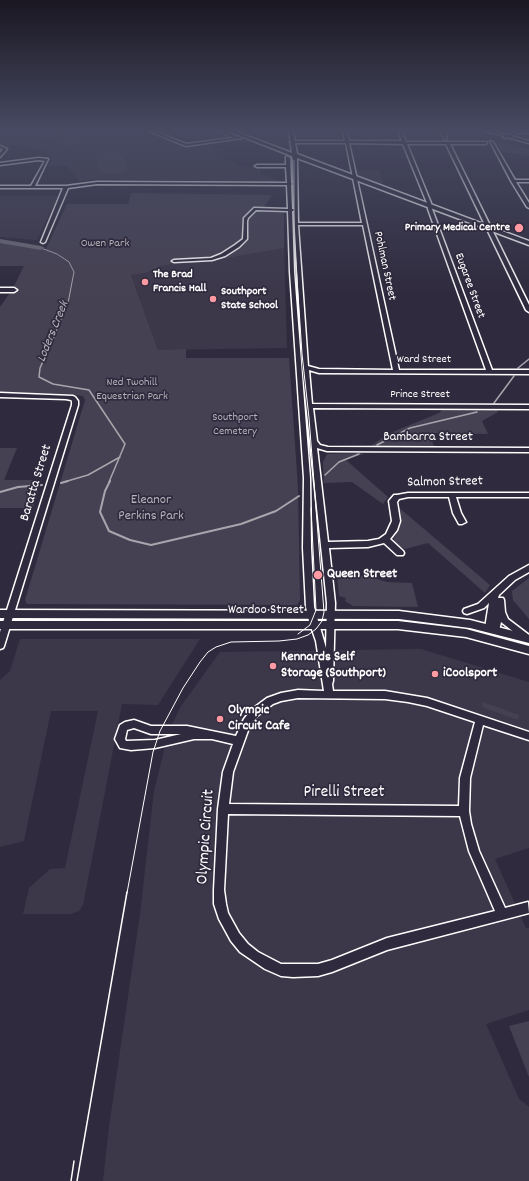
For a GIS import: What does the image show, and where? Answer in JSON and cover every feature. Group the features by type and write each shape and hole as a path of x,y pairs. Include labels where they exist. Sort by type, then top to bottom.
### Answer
{"main road":[{"path":"374,186 529,244"},
{"name":"Wardoo Street","path":"5,614 313,620"},
{"name":"Wardoo Street","path":"3,625 330,620 398,625 448,631 492,632 528,638"},
{"name":"Wardoo Street","path":"492,632 529,650"}],"street":[{"path":"0,187 73,186"},
{"path":"290,186 297,355 307,478 307,548 313,620 320,641 328,691"},
{"path":"293,186 292,210 296,224 306,367 311,406 320,513 326,545 331,603 328,691"},
{"name":"Pohlman Street","path":"357,186 396,371"},
{"name":"Eugaree Street","path":"421,186 426,199 426,205 429,207 490,372"},
{"path":"469,186 529,310"},
{"path":"516,186 529,207"},
{"path":"43,242 66,187"},
{"path":"414,201 426,199"},
{"path":"174,261 207,260 223,255 243,242 245,239 246,218 255,209 292,210"},
{"path":"296,224 365,224"},
{"path":"0,290 14,290"},
{"name":"Ward Street","path":"306,367 319,370 529,372"},
{"name":"Ward Street","path":"307,375 319,370"},
{"name":"Baratta Street","path":"0,395 66,397 73,398 75,401 75,405 5,614 0,646"},
{"name":"Prince Street","path":"311,406 529,407"},
{"name":"Bambarra Street","path":"314,442 318,446 327,449 529,450"},
{"path":"315,456 327,449"},
{"name":"Salmon Street","path":"385,539 393,530 396,521 393,502 397,497 408,495 529,495"},
{"path":"452,495 457,514 462,522"},
{"path":"326,545 368,544 385,539 400,553"},
{"path":"467,611 481,606 505,583 518,573 529,568"},
{"path":"492,632 501,590 505,583"},
{"path":"492,632 494,596 497,591"},
{"path":"500,600 501,612 505,620 528,638"},
{"name":"Olympic Circuit","path":"528,908 387,944 318,970 293,971 281,970 269,965 244,948 235,938 223,915 220,904 219,890 223,809 228,772 247,722 254,713 270,701 281,697 298,694 328,691 408,698 427,702 529,736"},
{"path":"480,720 465,778 464,810 466,824 474,851 502,915"},
{"path":"211,735 194,735 156,744 131,746 122,745 120,739 122,730 132,724 151,730 187,730 211,735 239,741"},
{"name":"Pirelli Street","path":"223,809 464,810"}],"shaded area":[{"path":"0,196 58,196 37,240 0,237"},
{"name":"Southport State School","path":"284,248 287,348 158,350 131,275 145,273 162,266 183,262 211,261"},
{"path":"20,639 200,639 158,705 122,704 83,905 79,911 71,914 23,914 29,888 50,869 65,868 98,711 51,711 24,841 0,847 0,680 10,671"},
{"path":"421,649 529,682 529,848 495,859 526,928 529,928 529,1010 486,1024 519,1099 529,1107 529,1181 103,1181 109,1127 140,914 154,791 169,731 181,706 220,652"}],"green space":[{"path":"131,193 272,195 262,210 284,211 284,248 211,261 183,262 162,266 145,273 131,275 158,350 186,349 186,358 289,358 298,488 300,600 297,605 27,604 25,600 85,400 83,396 70,394 0,392 0,307 12,290 24,266 0,266 0,241 21,243 46,249 67,204 128,204"},
{"path":"481,406 496,407 498,412 482,421 488,434 429,433 434,446 371,446 388,434 439,413 442,410"},
{"path":"0,448 17,448 4,480 41,480 33,508 0,508"},
{"path":"327,454 363,454 346,460 388,497 383,504 352,482 324,483 323,462"},
{"path":"397,506 490,585 485,593 428,543 405,549 394,543 394,538 398,530"},
{"path":"337,575 367,576 387,582 412,583 418,607 353,606 345,601 346,598 339,596"},
{"path":"529,578 529,619 513,600 512,591"},
{"path":"483,702 519,715 518,720 482,707"},
{"path":"529,1021 529,1077 509,1026"}],"waterway":[{"name":"Loders Creek","path":"0,241 41,248"},
{"name":"Loders Creek","path":"41,248 57,254 69,262 74,272 68,303 53,338"},
{"name":"Loders Creek","path":"54,337 40,368 39,377 53,384 89,390 125,444 119,457"},
{"path":"518,368 529,359"},
{"path":"494,403 514,376"},
{"path":"377,445 410,428 477,412"},
{"path":"325,475 339,462 359,454"},
{"name":"Loders Creek","path":"64,482 88,475 119,457"},
{"path":"109,482 119,457"},
{"name":"Loders Creek","path":"61,483 68,481"},
{"path":"110,481 105,491 100,512 109,531 130,540 151,545 241,524 276,511 299,496"},
{"name":"Loders Creek","path":"0,492 18,487 42,485"}],"tram line":[{"path":"127,893 153,752 160,731 183,688 200,662 208,652 216,647 231,642 297,639 308,635 316,629 322,621 324,612 309,418 302,354 294,234 294,186"},
{"path":"298,634 310,625 316,610 311,508"},
{"path":"77,1181 127,892"},
{"path":"71,1181 74,1161"}],"place":[{"name":"Primary Medical Centre","path":"519,228"},
{"name":"The Brad Francis Hall","path":"145,282"},
{"name":"Southport State School","path":"213,299"},
{"name":"Queen Street","path":"318,575"},
{"name":"Kennards Self Storage (Southport)","path":"273,666"},
{"name":"iCoolsport","path":"435,674"},
{"name":"Olympic Circuit Cafe","path":"220,719"}],"park label":[{"name":"Owen Park","path":"105,244"},
{"name":"Ned Twohill Equestrian Park","path":"132,390"},
{"name":"Southport Cemetery","path":"235,425"},
{"name":"Eleanor Perkins Park","path":"151,510"}]}
